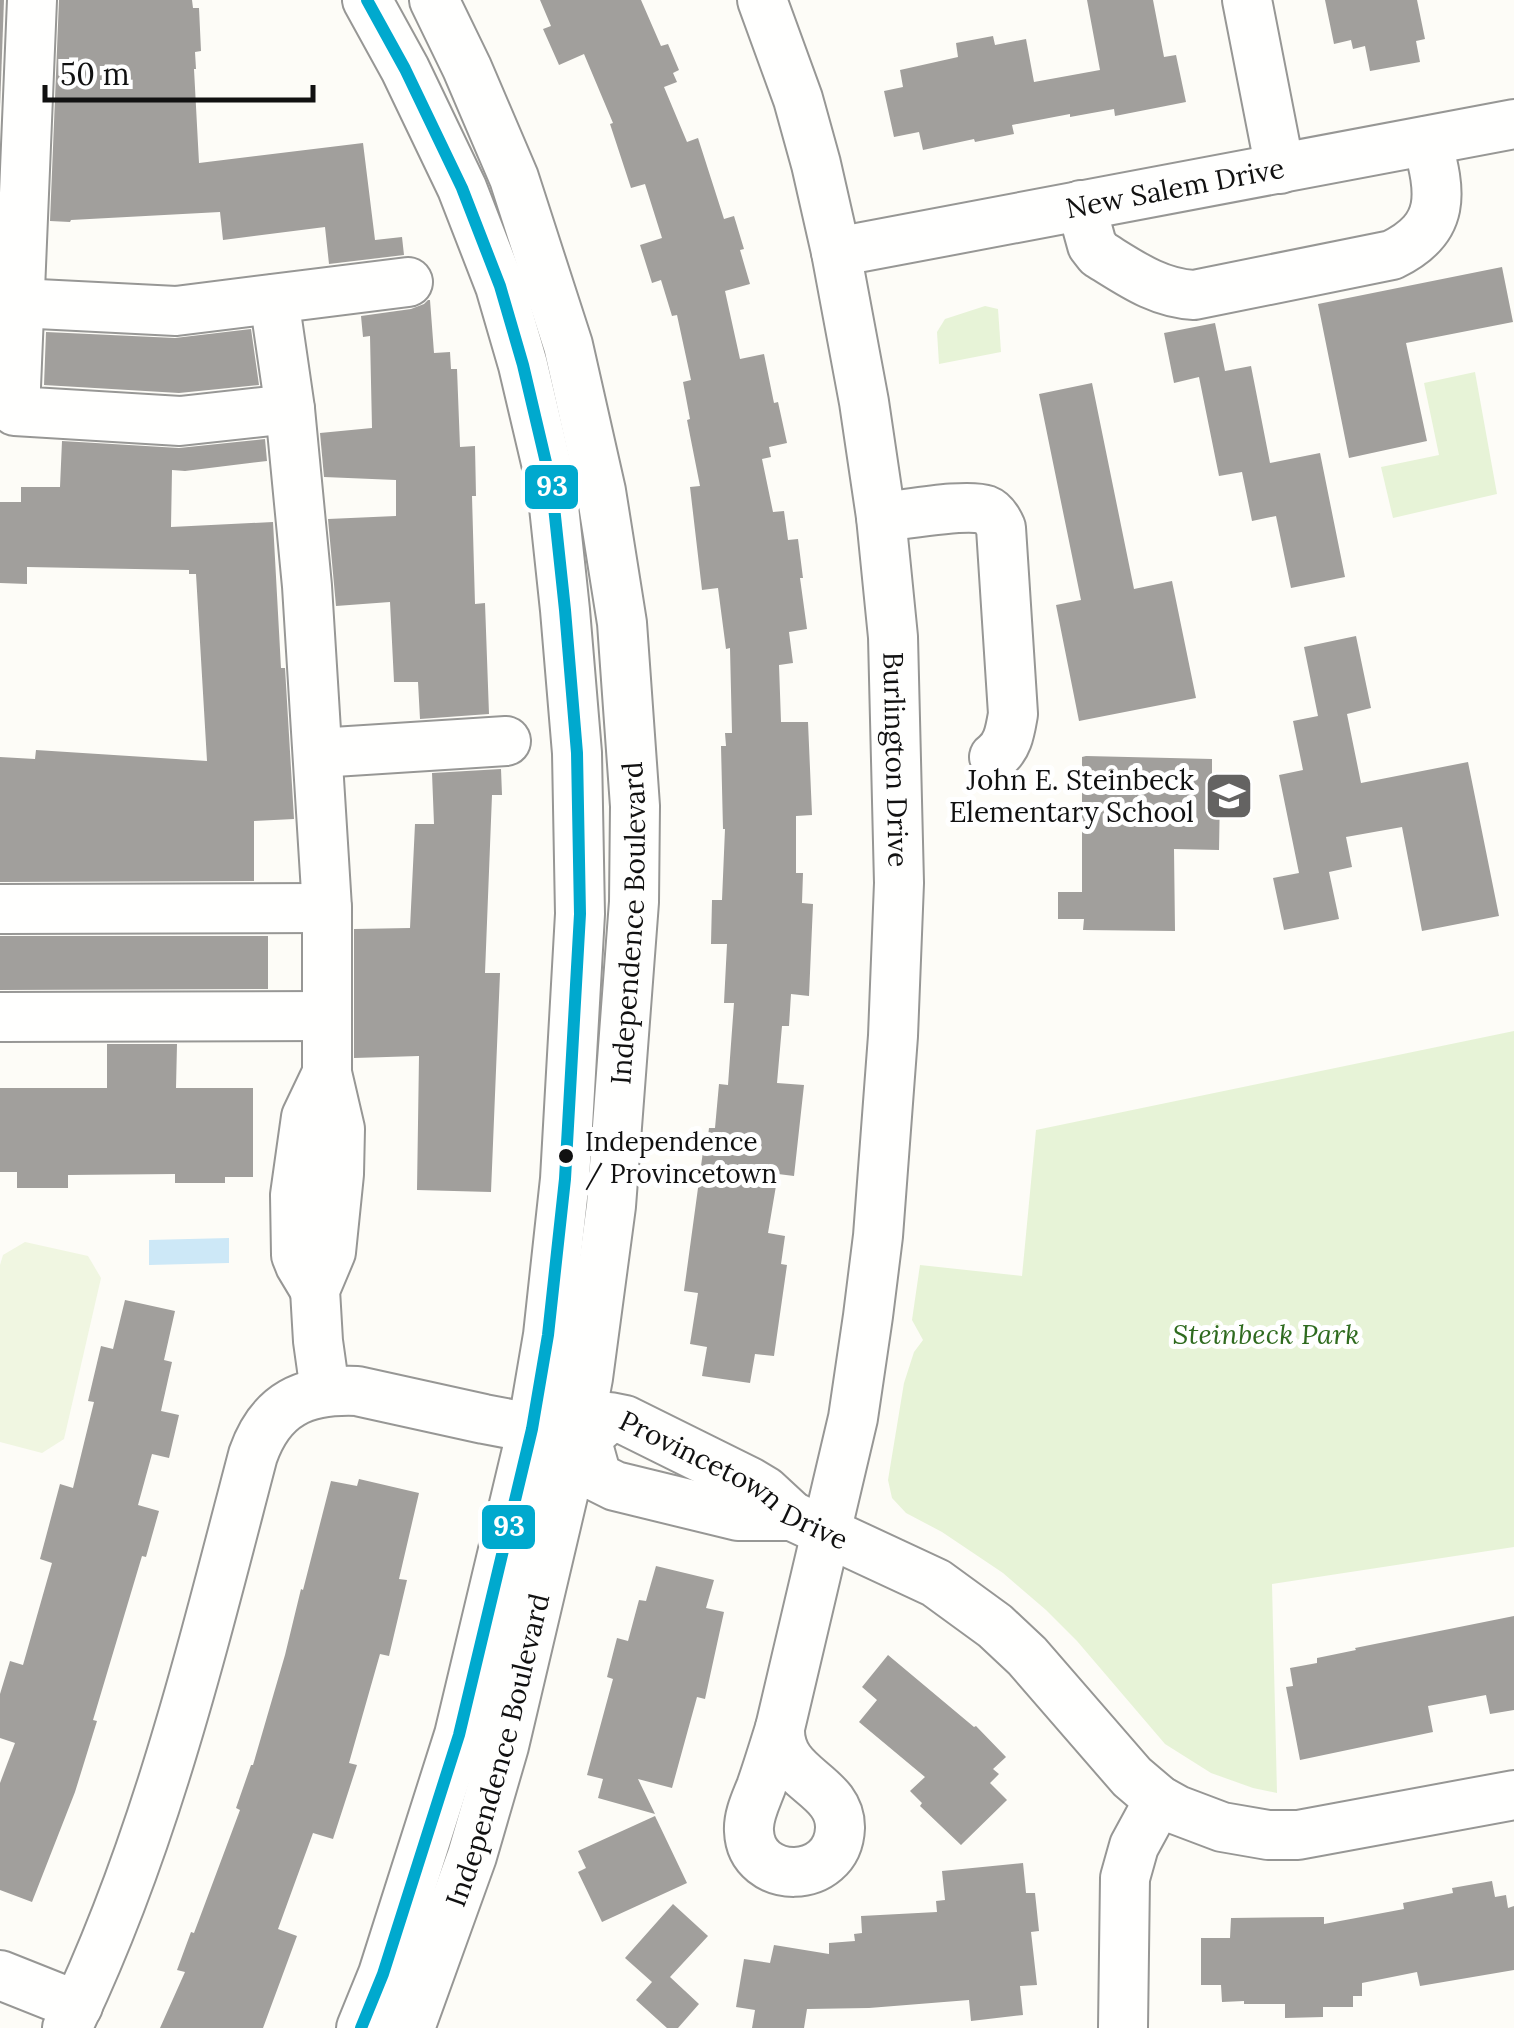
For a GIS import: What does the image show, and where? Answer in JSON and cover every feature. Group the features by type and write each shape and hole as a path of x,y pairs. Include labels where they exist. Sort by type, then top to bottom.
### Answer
{"street":[{"path":"32,0 12,328 15,411 180,421 290,409"},
{"name":"Independence Boulevard","path":"366,0 405,69 462,188 494,270 552,488 576,753 580,914 565,1179 548,1335 565,1434 504,1746 472,1856 410,2028"},
{"name":"Independence Boulevard","path":"361,2028 383,1974 459,1735 588,1378 611,1206 634,902 635,806 622,623 602,491 568,345 514,178 434,0"},
{"name":"Burlington Drive","path":"762,0 798,98 816,164 836,252 882,517 893,637 899,883 893,1036 868,1316 853,1418 809,1523 780,1728"},
{"path":"1247,0 1280,168"},
{"name":"New Salem Drive","path":"836,252 1514,124"},
{"path":"1081,206 1098,254 1158,289 1194,295 1392,254 1411,245 1428,228 1437,196 1427,141"},
{"path":"12,328 408,282"},
{"path":"274,299 290,409 307,586 328,908 326,1073 340,1129 331,1252 315,1290 325,1391"},
{"path":"882,517 966,508 987,510 1001,528 1013,714 1004,750 994,757"},
{"path":"318,753 506,741"},
{"path":"0,908 328,908"},
{"path":"0,1016 327,1016"},
{"path":"0,1975 72,2017 133,1872 184,1713 260,1436 285,1406 325,1391 357,1391 565,1434 598,1478 614,1486 738,1516 809,1523"},
{"name":"Provincetown Drive","path":"809,1523 936,1583 995,1626 1028,1656 1132,1776 1177,1810 1222,1827 1283,1835 1342,1828 1514,1795"},
{"path":"1123,2028 1125,1878 1134,1846 1159,1800"}],"green space":[{"path":"985,306 998,309 1001,352 939,364 937,332 945,319"},
{"path":"1475,372 1497,494 1393,518 1381,467 1439,455 1424,383"},
{"name":"Steinbeck Park","path":"1514,1031 1514,1547 1272,1584 1277,1793 1211,1773 1165,1744 1046,1610 1003,1573 906,1513 892,1498 888,1480 904,1383 914,1352 923,1340 912,1320 920,1265 1022,1276 1036,1130"},
{"path":"25,1242 88,1256 101,1278 64,1439 42,1453 0,1442 0,1265 3,1255"}],"water":[{"path":"229,1238 229,1263 149,1265 149,1240"}],"building":[{"path":"0,0 4,0 0,108"},
{"path":"59,0 192,0 193,8 199,8 201,51 195,52 194,69 199,163 363,143 375,240 402,237 404,255 329,264 325,227 223,240 220,212 50,221"},
{"path":"540,0 641,0 661,46 668,44 679,70 673,73 677,82 664,87 687,142 698,138 724,219 734,216 744,249 740,250 750,284 725,291 740,359 764,354 787,443 769,447 771,457 762,459 773,512 784,511 788,540 798,539 803,578 807,629 789,632 793,663 779,665 781,722 808,722 812,815 796,816 796,873 803,873 802,903 813,904 809,996 791,994 789,1026 782,1026 777,1083 804,1085 794,1176 778,1174 768,1233 785,1236 781,1264 787,1265 774,1356 755,1354 750,1383 702,1376 707,1347 690,1344 698,1293 684,1291 704,1144 709,1128 715,1128 719,1084 728,1085 734,1003 724,1003 727,944 711,944 712,900 722,900 725,829 721,746 726,746 725,733 732,733 730,648 726,649 718,588 702,590 690,487 700,486 683,382 691,380 677,315 672,316 661,280 652,283 640,245 662,238 645,184 631,188 610,124 613,123 584,54 559,65 543,29 551,26"},
{"path":"1087,0 1153,0 1164,57 1176,55 1186,102 1115,116 1114,109 1070,114 1012,125 1014,134 923,150 919,132 894,137 884,91 903,87 900,70 958,57 956,43 993,36 995,45 1026,39 1034,82 1100,70"},
{"path":"1325,0 1417,0 1425,39 1416,41 1420,62 1370,71 1365,46 1353,49 1351,40 1334,44"},
{"path":"1502,267 1513,322 1406,343 1427,441 1349,458 1318,304"},
{"path":"428,300 434,353 450,352 451,369 457,369 460,447 475,446 475,604 485,603 489,714 420,719 418,682 394,682 390,602 336,606 328,519 396,516 396,480 324,477 320,433 372,428 370,336 363,337 361,316 411,309"},
{"path":"1215,323 1225,371 1251,366 1270,463 1320,453 1345,577 1291,588 1276,516 1252,521 1242,472 1219,476 1199,377 1174,383 1164,333"},
{"path":"251,329 259,385 179,393 44,385 46,332 175,338"},
{"path":"1092,383 1134,589 1172,581 1196,698 1079,721 1056,605 1081,600 1039,394"},
{"path":"265,439 267,461 172,470 171,527 273,522 294,819 254,821 254,881 0,882 0,757 35,759 36,750 207,761 196,574 189,574 189,570 27,567 27,584 0,583 0,502 21,502 21,487 60,487 62,441 179,448"},
{"path":"1356,636 1371,708 1347,714 1361,783 1468,762 1499,916 1422,931 1402,827 1346,837 1352,867 1329,872 1339,919 1284,930 1273,878 1299,873 1279,775 1303,770 1293,721 1318,716 1304,647"},
{"path":"1082,757 1212,759 1212,791 1220,792 1219,850 1174,849 1175,931 1083,930 1084,919 1058,919 1058,892 1082,892"},
{"path":"501,769 502,795 492,795 485,973 500,973 491,1192 417,1190 419,1056 354,1058 354,929 410,928 415,824 434,824 432,773"},
{"path":"0,936 268,936 268,989 0,990"},
{"path":"107,1044 177,1044 176,1088 253,1088 253,1177 225,1177 225,1183 175,1183 175,1174 68,1175 68,1188 17,1188 17,1172 0,1172 0,1088 107,1088"},
{"path":"125,1300 175,1311 164,1360 172,1362 161,1411 179,1415 169,1458 152,1454 138,1505 159,1511 146,1557 142,1556 75,1792 32,1902 0,1890 0,1783 15,1743 0,1738 0,1694 10,1661 23,1665 52,1563 40,1559 60,1484 73,1488 94,1402 88,1401 101,1346 113,1349"},
{"path":"359,1479 419,1493 399,1579 407,1580 389,1656 380,1654 349,1763 357,1765 333,1839 313,1833 278,1929 297,1936 263,2028 160,2028 185,1972 177,1970 240,1810 236,1808 253,1765 285,1655 331,1481 357,1486"},
{"path":"656,1566 714,1580 706,1608 724,1612 705,1699 697,1697 672,1788 638,1779 655,1814 598,1798 603,1779 587,1775 613,1679 607,1677 617,1638 628,1641 639,1600 646,1601"},
{"path":"1514,1616 1514,1710 1490,1714 1486,1695 1428,1706 1433,1732 1300,1760 1286,1687 1293,1686 1290,1668 1317,1663 1317,1658 1355,1648"},
{"path":"888,1655 976,1726 1006,1757 993,1769 999,1774 990,1783 1007,1800 961,1845 920,1806 922,1803 910,1791 925,1777 859,1722 877,1700 862,1687"},
{"path":"655,1816 687,1883 602,1922 578,1872 586,1868 578,1851"},
{"path":"1023,1863 1026,1893 1035,1893 1039,1931 1031,1932 1037,1985 1020,1986 1023,2015 971,2021 969,2000 807,2009 804,2028 752,2028 755,2010 736,2007 744,1959 770,1963 774,1945 829,1954 829,1943 855,1941 854,1934 862,1933 861,1916 937,1912 936,1901 945,1900 942,1871"},
{"path":"1492,1881 1495,1897 1506,1895 1508,1908 1514,1906 1514,1970 1420,1986 1417,1972 1362,1983 1362,1996 1353,1996 1353,2007 1323,2007 1323,2017 1285,2018 1285,2004 1222,2002 1221,1985 1201,1985 1201,1938 1230,1938 1231,1918 1324,1917 1324,1924 1404,1909 1403,1903"},
{"path":"673,1904 708,1936 670,1977 699,2004 678,2028 667,2028 636,2000 652,1982 625,1958"}],"transit line":[{"name":"93","path":"361,2028 383,1974 459,1735 532,1429 548,1335 565,1179 580,914 577,753 552,488 500,286 462,188 367,0"}],"place":[{"name":"John E. Steinbeck Elementary School","path":"1229,796"},
{"name":"Independence / Provincetown","path":"566,1156"}]}
